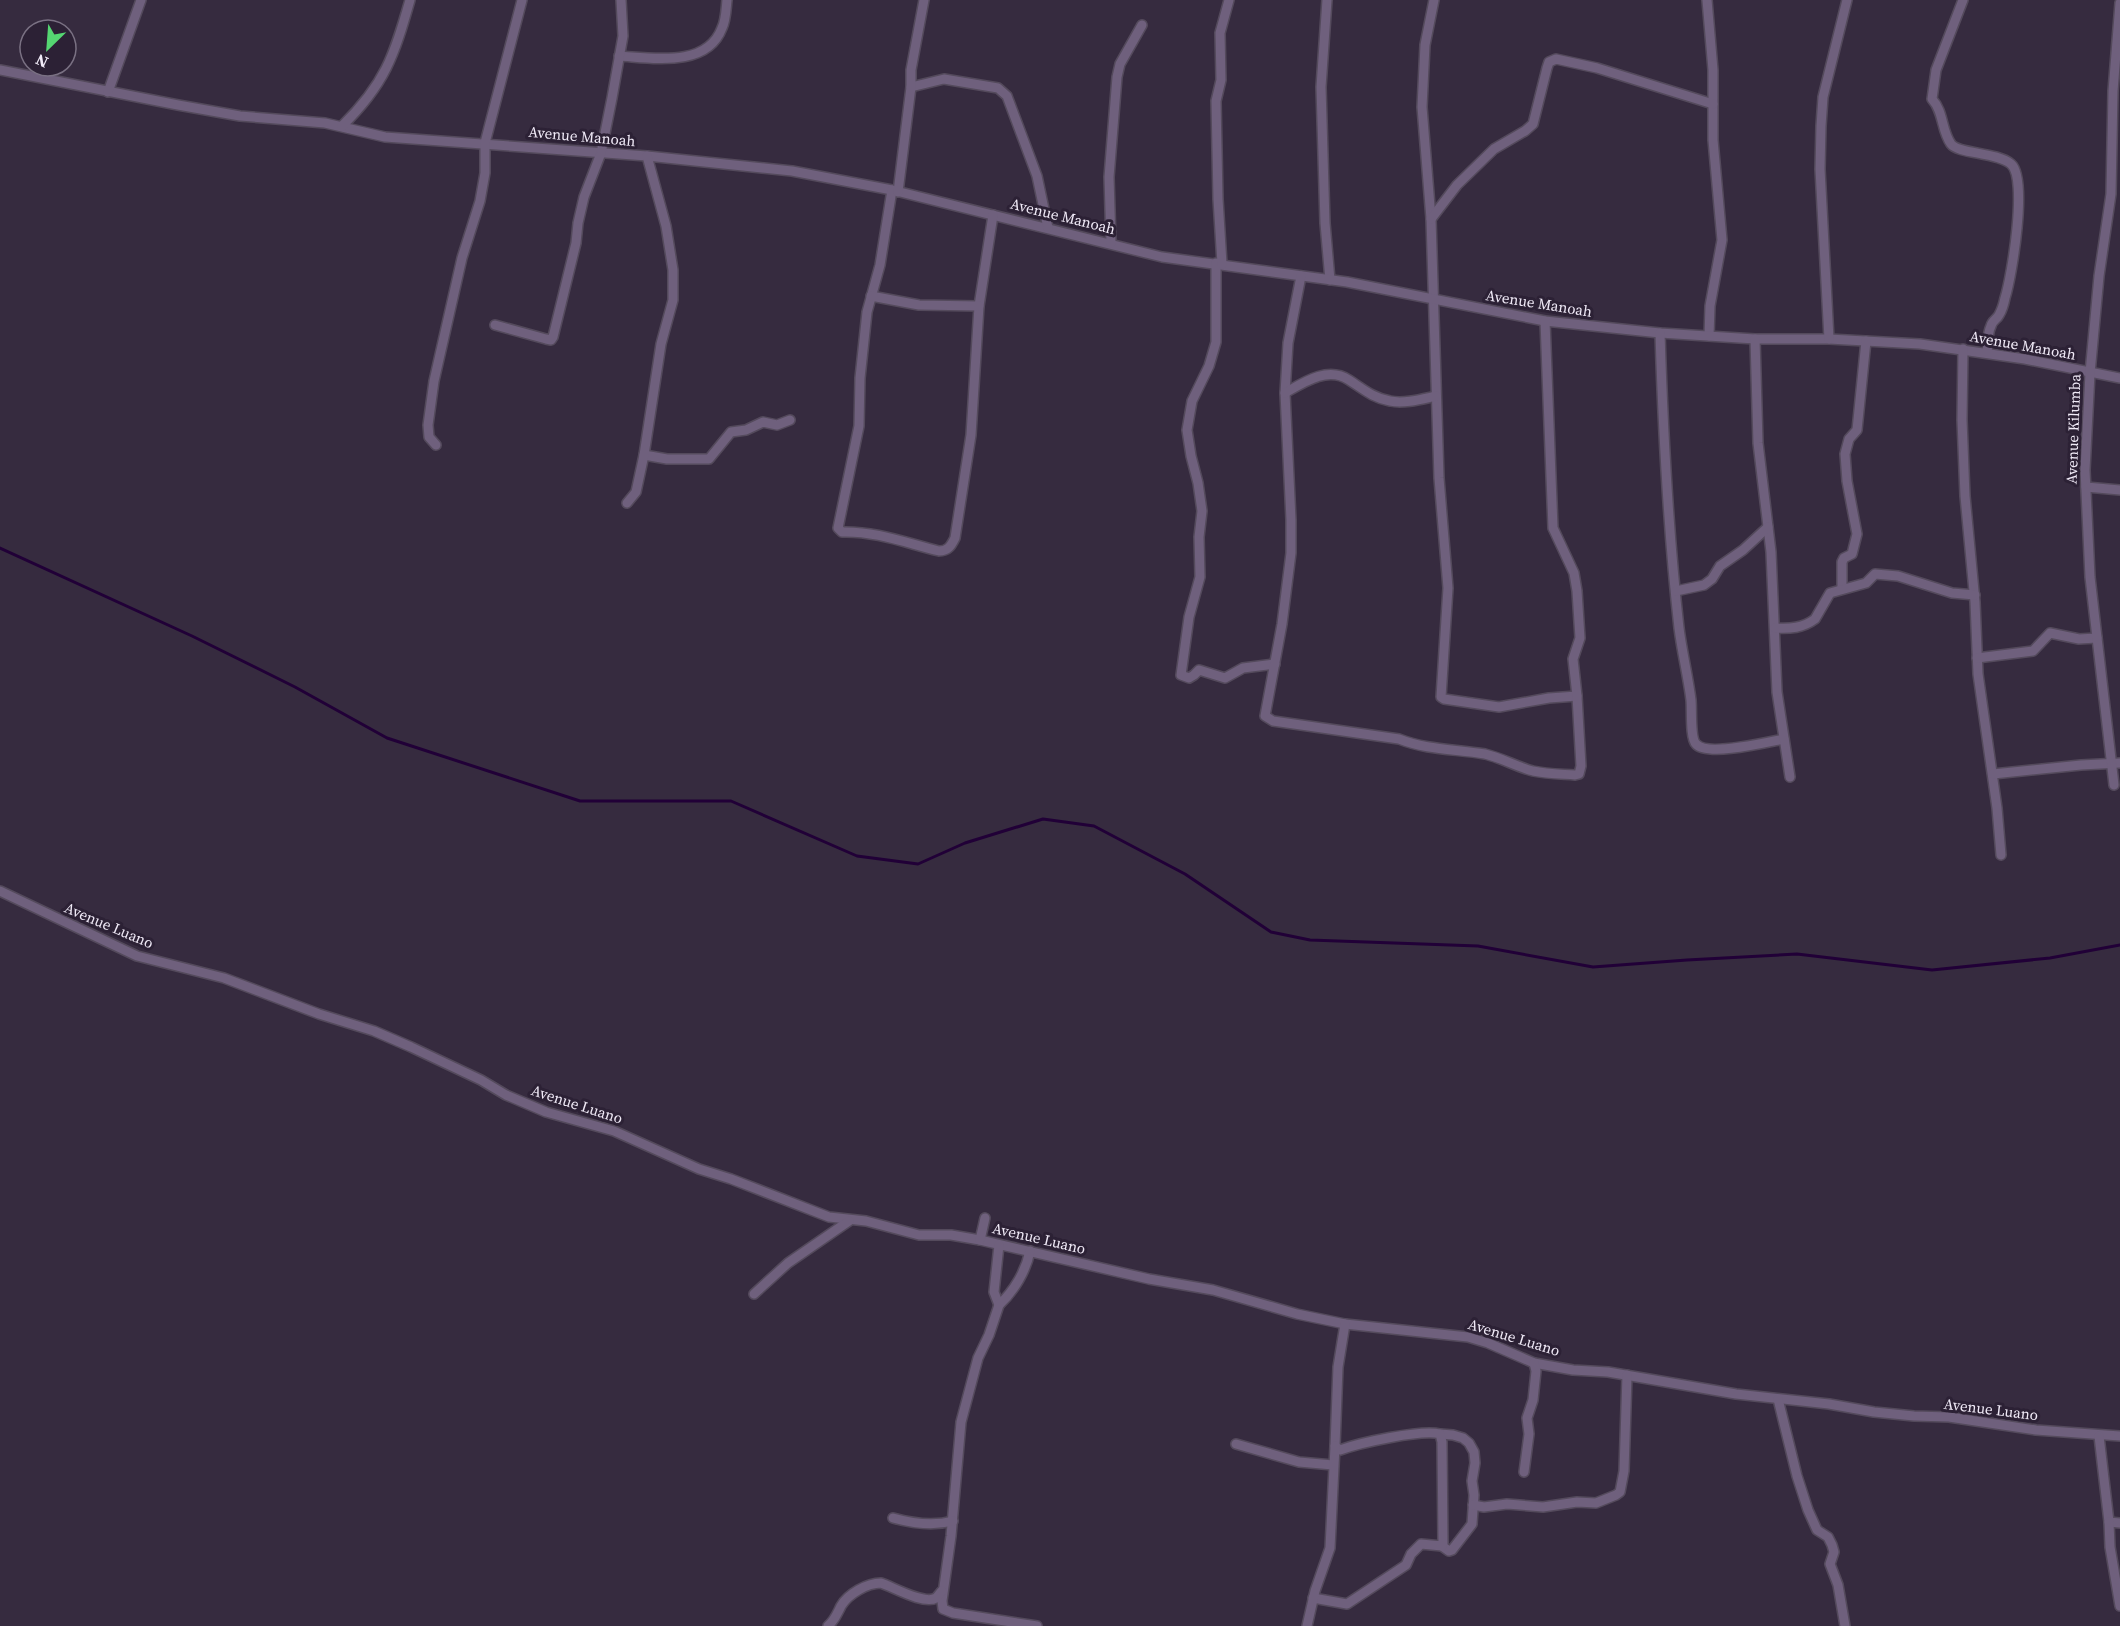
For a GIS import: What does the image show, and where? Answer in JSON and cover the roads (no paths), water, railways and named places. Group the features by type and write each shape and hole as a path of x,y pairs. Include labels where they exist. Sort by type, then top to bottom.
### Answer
{"street":[{"path":"108,92 141,0"},
{"path":"342,126 364,104 383,77 400,36 410,0"},
{"path":"436,445 429,437 428,425 434,381 462,258 480,201 485,173 485,143 522,0"},
{"path":"495,325 552,339 576,243 584,197 601,153 623,36 621,0"},
{"path":"619,56 672,58 703,50 714,43 719,35 723,26 727,0"},
{"path":"924,0 911,70 895,191 864,331 859,426 839,530 842,532 863,532 884,536 939,551 948,549 955,538 971,435 979,306 993,215"},
{"path":"1229,0 1220,33 1221,80 1216,101 1219,263 1216,342 1209,366 1192,402 1187,430 1202,511 1199,537 1200,577 1189,617 1181,675 1189,678 1199,670 1225,678 1243,668 1275,664"},
{"path":"1327,0 1321,87 1324,212 1330,279"},
{"path":"1434,0 1425,45 1422,107 1431,219 1439,478 1448,588 1441,697 1498,707 1549,698 1577,696"},
{"path":"1707,0 1713,70 1713,140 1722,240 1710,306 1709,336"},
{"path":"1829,339 1820,169 1821,126 1825,87 1847,0"},
{"path":"1963,0 1936,70 1932,99 1939,109 1942,126 1950,143 1961,150 1983,153 2012,164 2016,172 2018,189 2018,229 2006,295 2000,314 1990,326 1987,353"},
{"name":"Avenue Kilumba","path":"2114,785 2116,764 2090,577 2086,430 2099,276 2110,194 2113,91 2120,3"},
{"path":"1111,243 1109,177 1117,77 1120,64 1142,25"},
{"path":"1431,219 1457,185 1494,149 1526,131 1533,123 1549,62 1556,59 1597,68 1713,104"},
{"name":"Avenue Manoah","path":"0,70 240,116 342,126 385,137 647,156 792,171 895,191 1162,256 1330,279 1545,321 1660,333 1755,339 1829,339 1963,349 2120,378"},
{"path":"910,87 944,79 998,88 1007,96 1037,176 1048,228"},
{"path":"627,503 636,492 661,344 674,290 666,226 647,156"},
{"path":"1301,276 1288,343 1285,393 1291,553 1266,716 1268,719 1366,732 1399,739 1416,746 1485,754 1532,771 1575,776 1579,774 1581,766 1573,659 1580,638 1577,591 1574,573 1553,528 1545,321"},
{"path":"871,296 919,305 979,306"},
{"path":"1660,333 1666,483 1679,630 1691,703 1693,741 1697,747 1726,750 1784,739"},
{"path":"1755,339 1758,443 1768,528 1776,628 1778,692 1790,777"},
{"path":"1842,589 1842,562 1844,558 1852,554 1857,534 1847,482 1845,454 1849,439 1857,430 1866,341"},
{"path":"1963,349 1962,420 1965,496 1975,595 1977,658 1982,709 1993,774 2001,855"},
{"path":"1285,393 1310,378 1336,374 1347,378 1370,395 1392,402 1436,396"},
{"path":"644,455 667,459 709,459 731,432 746,430 763,422 777,425 790,420"},
{"path":"2086,487 2120,490"},
{"path":"1676,591 1704,585 1712,579 1720,566 1768,528"},
{"path":"1776,628 1790,629 1815,620 1830,593 1866,583 1875,574 1887,574 1952,593 1975,595"},
{"path":"1977,658 2033,651 2050,633 2079,639 2097,638"},
{"path":"1993,774 2080,765 2116,764"},
{"name":"Avenue Luano","path":"0,891 137,956 218,976 319,1014 374,1031 546,1112 614,1131 699,1169 820,1214 849,1221 866,1221 920,1235 951,1235 980,1240 1149,1279 1213,1290 1297,1314 1345,1324 1468,1337 1488,1342 1534,1363 1574,1370 1628,1375 1736,1394 1874,1412 1949,1417 2024,1428 2120,1436"},
{"path":"980,1240 985,1218"},
{"path":"754,1294 781,1268 849,1221"},
{"path":"999,1245 994,1292 999,1305"},
{"path":"1030,1251 1022,1274 999,1305 978,1358 961,1422 943,1609 965,1615 1036,1626"},
{"path":"1307,1626 1313,1598 1330,1548 1337,1377 1345,1324"},
{"path":"1524,1472 1529,1434 1527,1418 1533,1400 1536,1371 1534,1363"},
{"path":"1473,1505 1514,1504 1544,1507 1577,1502 1596,1503 1616,1496 1620,1492 1624,1471 1628,1375"},
{"path":"1778,1399 1794,1466 1808,1510 1817,1530 1828,1537 1832,1545 1834,1552 1830,1564 1838,1585 1845,1626"},
{"path":"1313,1598 1347,1604 1406,1565 1415,1548 1421,1544 1442,1546 1449,1551 1456,1547 1461,1536 1472,1524 1474,1452 1463,1438 1429,1432 1389,1438 1340,1450 1335,1446"},
{"path":"1440,1434 1442,1442 1442,1546"},
{"path":"2099,1436 2110,1547 2120,1606"},
{"path":"1236,1444 1291,1460 1333,1465"},
{"path":"893,1518 909,1523 942,1524 953,1521"},
{"path":"2109,1522 2120,1523"},
{"path":"828,1626 849,1596 875,1583 881,1583 928,1600 936,1598 944,1589"}],"waterway":[{"path":"0,548 192,636 295,687 387,738 580,801 731,801 857,856 918,864 965,843 1043,819 1094,826 1185,874 1271,932 1310,940 1478,946 1593,967 1797,954 1932,970 2050,958 2120,945"}]}
